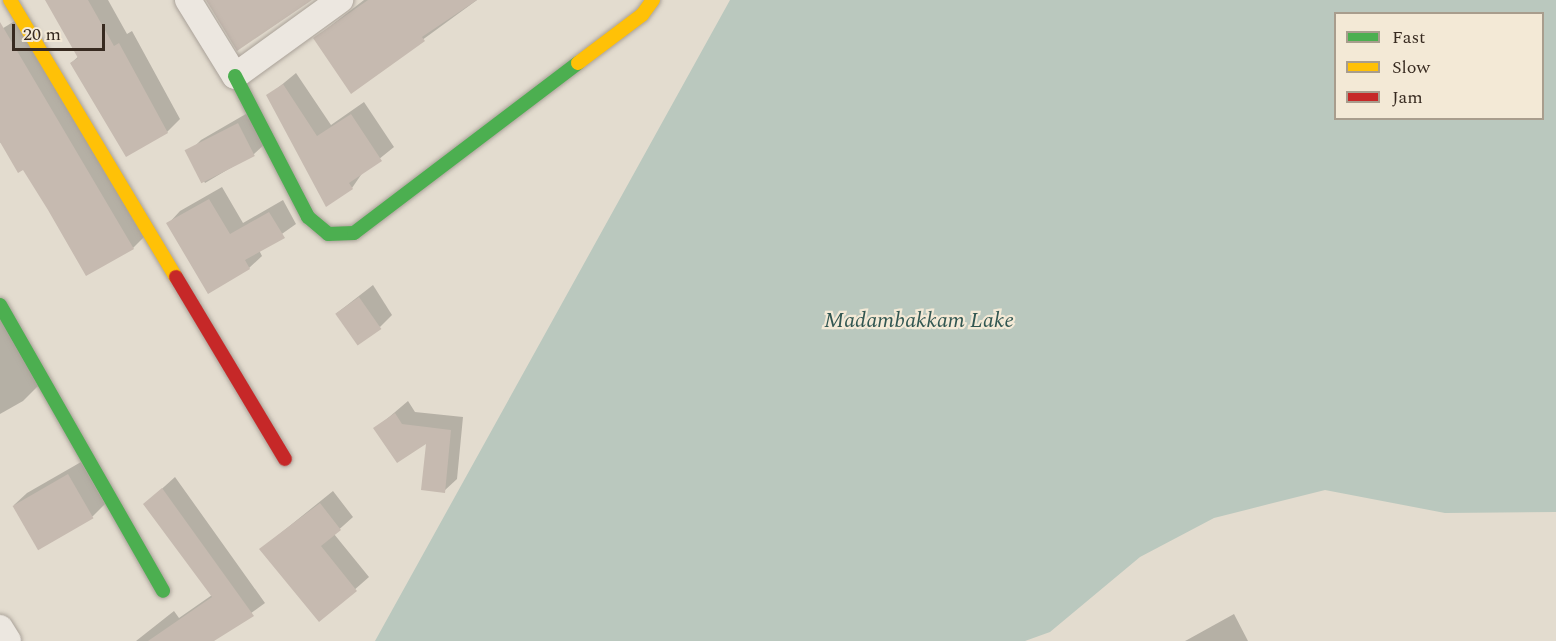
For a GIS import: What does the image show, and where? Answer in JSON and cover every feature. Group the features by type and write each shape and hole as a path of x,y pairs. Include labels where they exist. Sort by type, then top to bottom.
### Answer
{"street":[{"path":"10,0 285,459"},
{"path":"188,0 235,76 308,217 328,234 354,233 642,15 653,0"},
{"path":"235,76 340,0"},
{"path":"0,305 164,591"},
{"path":"0,628 8,641"}],"water":[{"name":"Madambakkam Lake","path":"730,0 1556,0 1556,512 1445,513 1325,490 1214,518 1140,557 1050,632 1025,641 375,641"}],"building":[{"path":"45,0 88,0 114,46 119,43 168,133 126,157 70,63 78,58"},
{"path":"206,0 312,0 237,51"},
{"path":"368,0 477,0 422,37 425,41 351,94 313,38"},
{"path":"0,22 134,249 86,276 23,170 18,173 0,142"},
{"path":"283,84 317,136 351,114 382,161 349,183 353,189 326,207 266,95"},
{"path":"238,123 255,156 201,183 185,150"},
{"path":"209,199 230,234 269,212 285,238 245,260 250,269 208,294 166,223"},
{"path":"359,297 381,329 358,346 335,314"},
{"path":"395,413 402,424 451,430 445,493 421,490 426,444 397,463 373,428"},
{"path":"68,474 94,518 38,550 13,506"},
{"path":"162,488 254,616 214,641 148,641 212,597 143,504"},
{"path":"320,503 341,530 321,546 357,591 319,622 259,549"}],"traffic: fast":[{"path":"235,76 308,217 328,234 354,233 578,63"},
{"path":"0,305 163,591"}],"traffic: slow":[{"path":"10,0 176,277"},
{"path":"578,63 642,15 653,0"}],"traffic: jam":[{"path":"176,277 285,459"}]}
